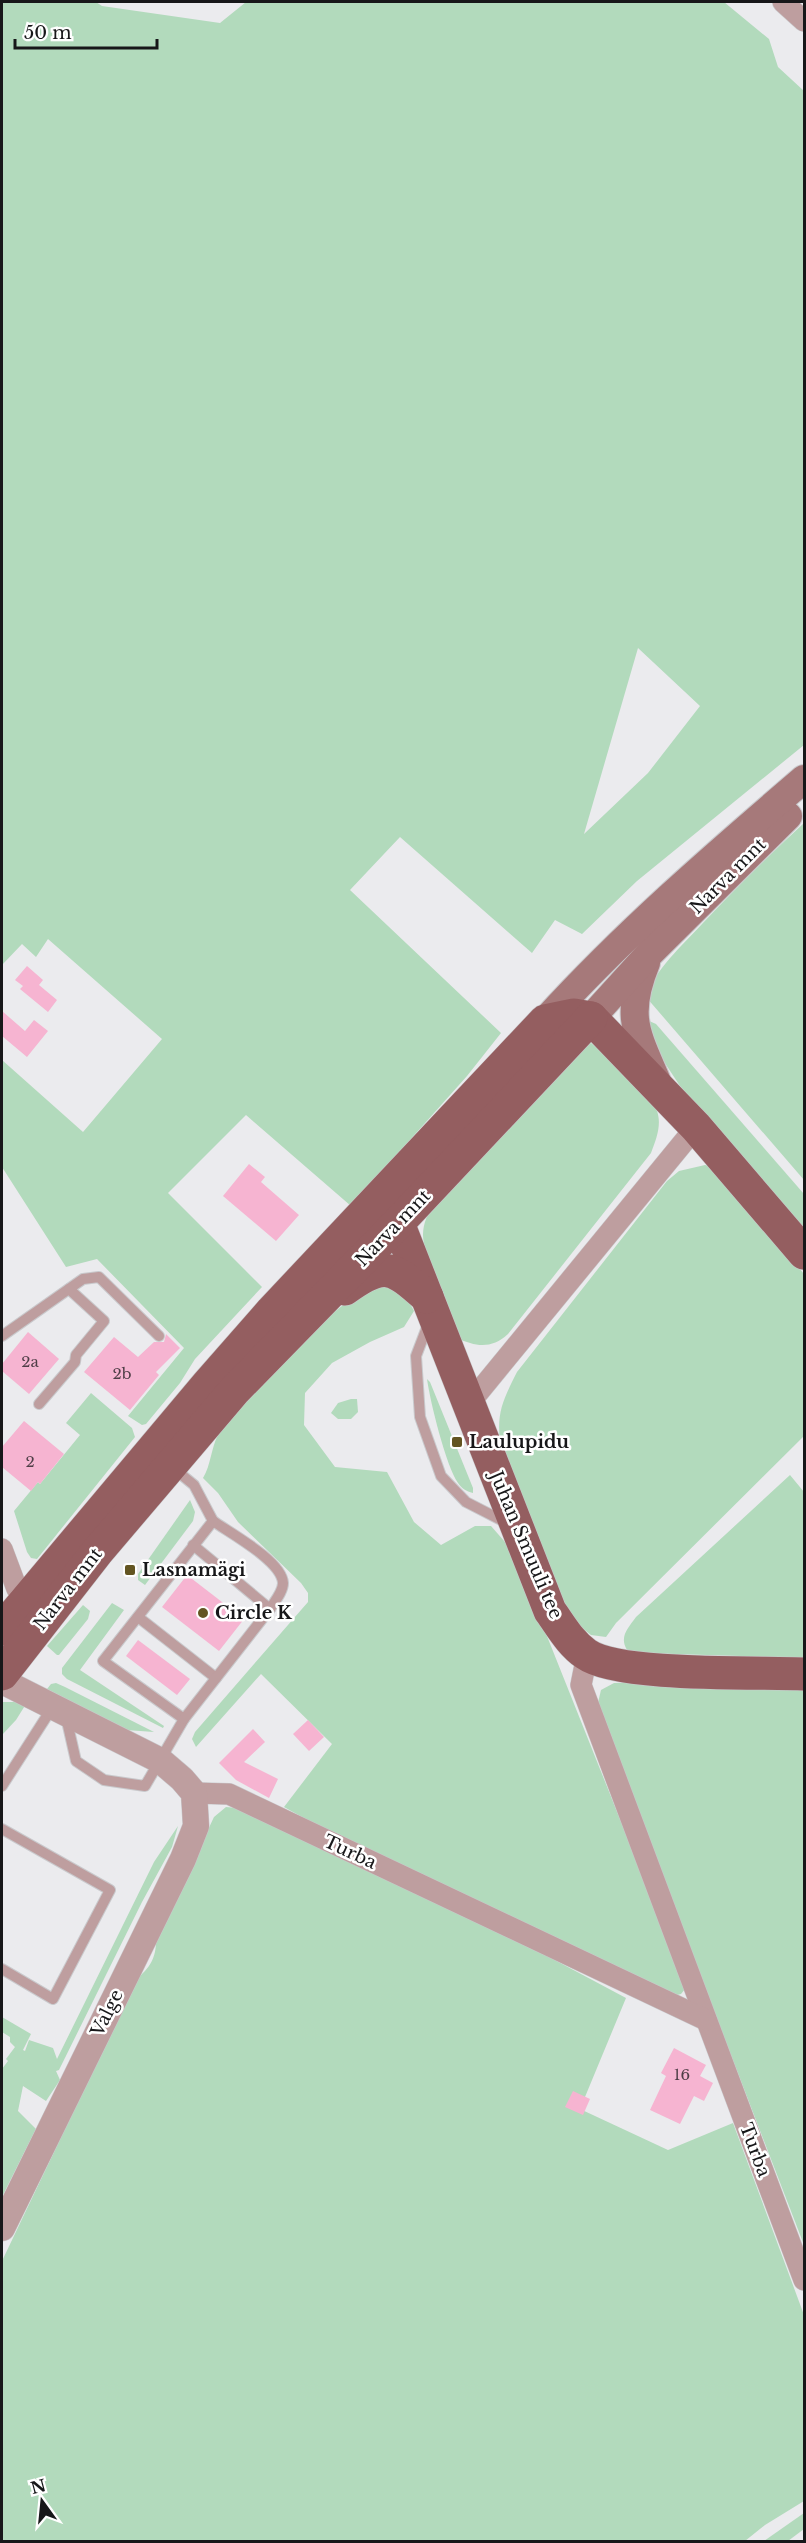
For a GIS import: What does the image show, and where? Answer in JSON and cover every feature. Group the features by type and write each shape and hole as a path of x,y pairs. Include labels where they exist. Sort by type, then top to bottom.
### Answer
{"main road":[{"name":"Narva mnt","path":"2,1674 38,1606 214,1376 272,1311 598,964 683,883 804,779"},
{"name":"Narva mnt","path":"2,1629 38,1606 98,1551 234,1391 398,1223 650,953 804,800"},
{"path":"650,953 636,988 634,1022 658,1086"},
{"path":"545,1021 574,1015 591,1018 696,1127 804,1253"},
{"path":"398,1223 398,1200 402,1184 416,1160"},
{"name":"Juhan Smuuli tee","path":"398,1223 550,1611 569,1638 587,1655 635,1669 804,1674"},
{"path":"305,1319 356,1281 375,1272 392,1271 401,1274 430,1304"}],"street":[{"path":"783,2 804,21"},
{"path":"468,1405 696,1127"},
{"path":"2,1549 17,1589 38,1606"},
{"name":"Turba","path":"587,1655 581,1685 804,2280"},
{"path":"2,1681 59,1712 161,1761 194,1793"},
{"name":"Turba","path":"194,1793 229,1794 706,2020"},
{"name":"Valge","path":"2,2228 183,1859 196,1826 194,1793"}],"lane":[{"path":"2,1336 83,1279 99,1277 159,1336"},
{"path":"39,1404 75,1362 76,1355 104,1321 69,1289"},
{"path":"430,1304 416,1356 420,1417 441,1476 466,1502 516,1527"},
{"path":"59,1712 76,1761 104,1780 145,1786 184,1719 280,1593 283,1584 269,1559 213,1521 194,1485 170,1465"},
{"path":"184,1719 103,1661 213,1521"},
{"path":"194,1545 270,1609"},
{"path":"138,1617 216,1678"},
{"path":"2,1786 59,1712"},
{"path":"2,1829 110,1890 53,1999 2,1969"}],"green space":[{"path":"2,2 96,2 102,6 220,23 246,2 724,2 769,39 778,67 804,91 804,745 637,881 582,934 555,920 532,953 400,837 350,890 501,1033 467,1076 351,1206 246,1115 168,1193 262,1287 195,1359 180,1383 146,1424 142,1425 128,1416 184,1348 97,1259 66,1267 2,1167 2,1060 83,1132 162,1039 48,939 36,957 22,944 2,965","holes":["638,648 700,706 648,773 584,834"]},
{"path":"804,823 804,1180 646,997 656,977 678,950"},
{"path":"647,1020 656,1024 804,1194 804,1231 680,1086 653,1045"},
{"path":"591,1043 627,1075 657,1111 658,1132 651,1153 508,1334 496,1342 484,1345 457,1338 424,1245 423,1231 428,1215 433,1204 582,1045"},
{"path":"705,1165 714,1167 804,1274 804,1436 616,1623 606,1637 591,1635 577,1624 557,1599 501,1450 499,1427 501,1410 517,1372 667,1181 679,1171"},
{"path":"383,1283 404,1292 414,1311 404,1327 332,1363 305,1393 304,1425 335,1467 387,1472 414,1522 441,1545 475,1526 491,1526 505,1542 527,1586 663,1927 685,1989 681,1994 670,1997 367,1853 284,1807 332,1744 261,1674 196,1747 192,1739 195,1732 308,1602 308,1593 301,1583 238,1522 218,1493 203,1478 216,1440 228,1419 312,1332 347,1302"},
{"path":"427,1379 473,1488 473,1493 464,1490 453,1475 435,1417"},
{"path":"91,1393 132,1428 135,1437 37,1559 31,1558 14,1511 38,1482 40,1484 80,1435 66,1423"},
{"path":"357,1399 358,1412 351,1419 338,1419 331,1413 338,1403"},
{"path":"790,1475 804,1492 804,1658 641,1653 627,1650 624,1637 636,1617"},
{"path":"190,1500 195,1512 193,1521 145,1585 138,1580 138,1574"},
{"path":"112,1603 124,1610 80,1670 164,1726 163,1728 67,1679 62,1674 62,1668"},
{"path":"83,1605 90,1611 88,1619 57,1655 47,1646"},
{"path":"804,1682 804,2245 597,1707 601,1690 614,1683"},
{"path":"56,1683 154,1732 126,1730 47,1689 51,1684"},
{"path":"2,1702 26,1704 16,1720 2,1735"},
{"path":"226,1807 237,1808 551,1958 626,1998 580,2109 668,2150 733,2123 804,2315 804,2501 765,2525 745,2541 2,2541 2,2261 136,1980 151,1962 156,1940 214,1817"},
{"path":"178,1826 172,1847 142,1902 59,2070 56,2071 60,2080 46,2101 23,2086 18,2111 36,2129 2,2197 2,2069 15,2047 10,2042 10,2037 2,2032 2,2017 31,2034 23,2050 25,2051 29,2040 53,2048 57,2059 154,1862"},
{"path":"804,2513 804,2529 788,2541 764,2541"}],"building":[{"path":"27,966 43,980 39,985 57,1000 48,1012 20,989 23,986 15,980"},
{"path":"2,1011 25,1031 34,1020 48,1031 27,1057 2,1036"},
{"path":"249,1164 265,1177 261,1182 299,1215 276,1241 223,1196"},
{"path":"28,1332 59,1359 29,1394 2,1371 2,1364"},
{"path":"166,1334 180,1348 156,1372 159,1375 130,1410 84,1372 114,1337 138,1357 154,1342 164,1342"},
{"path":"24,1421 64,1454 40,1484 38,1482 31,1491 2,1467 2,1447"},
{"name":"Circle K","path":"187,1575 244,1619 219,1651 162,1607"},
{"path":"138,1640 190,1679 177,1695 126,1656"},
{"path":"308,1720 324,1737 309,1751 293,1734"},
{"path":"253,1729 265,1742 244,1762 278,1779 269,1798 236,1780 219,1763"},
{"path":"674,2048 706,2065 700,2076 713,2083 704,2101 694,2096 680,2124 650,2110 666,2076 661,2073"},
{"path":"573,2091 590,2099 583,2115 565,2107"}],"place":[{"name":"Laulupidu","path":"457,1442"},
{"name":"Lasnamägi","path":"130,1570"},
{"name":"Circle K","path":"203,1613"}]}
